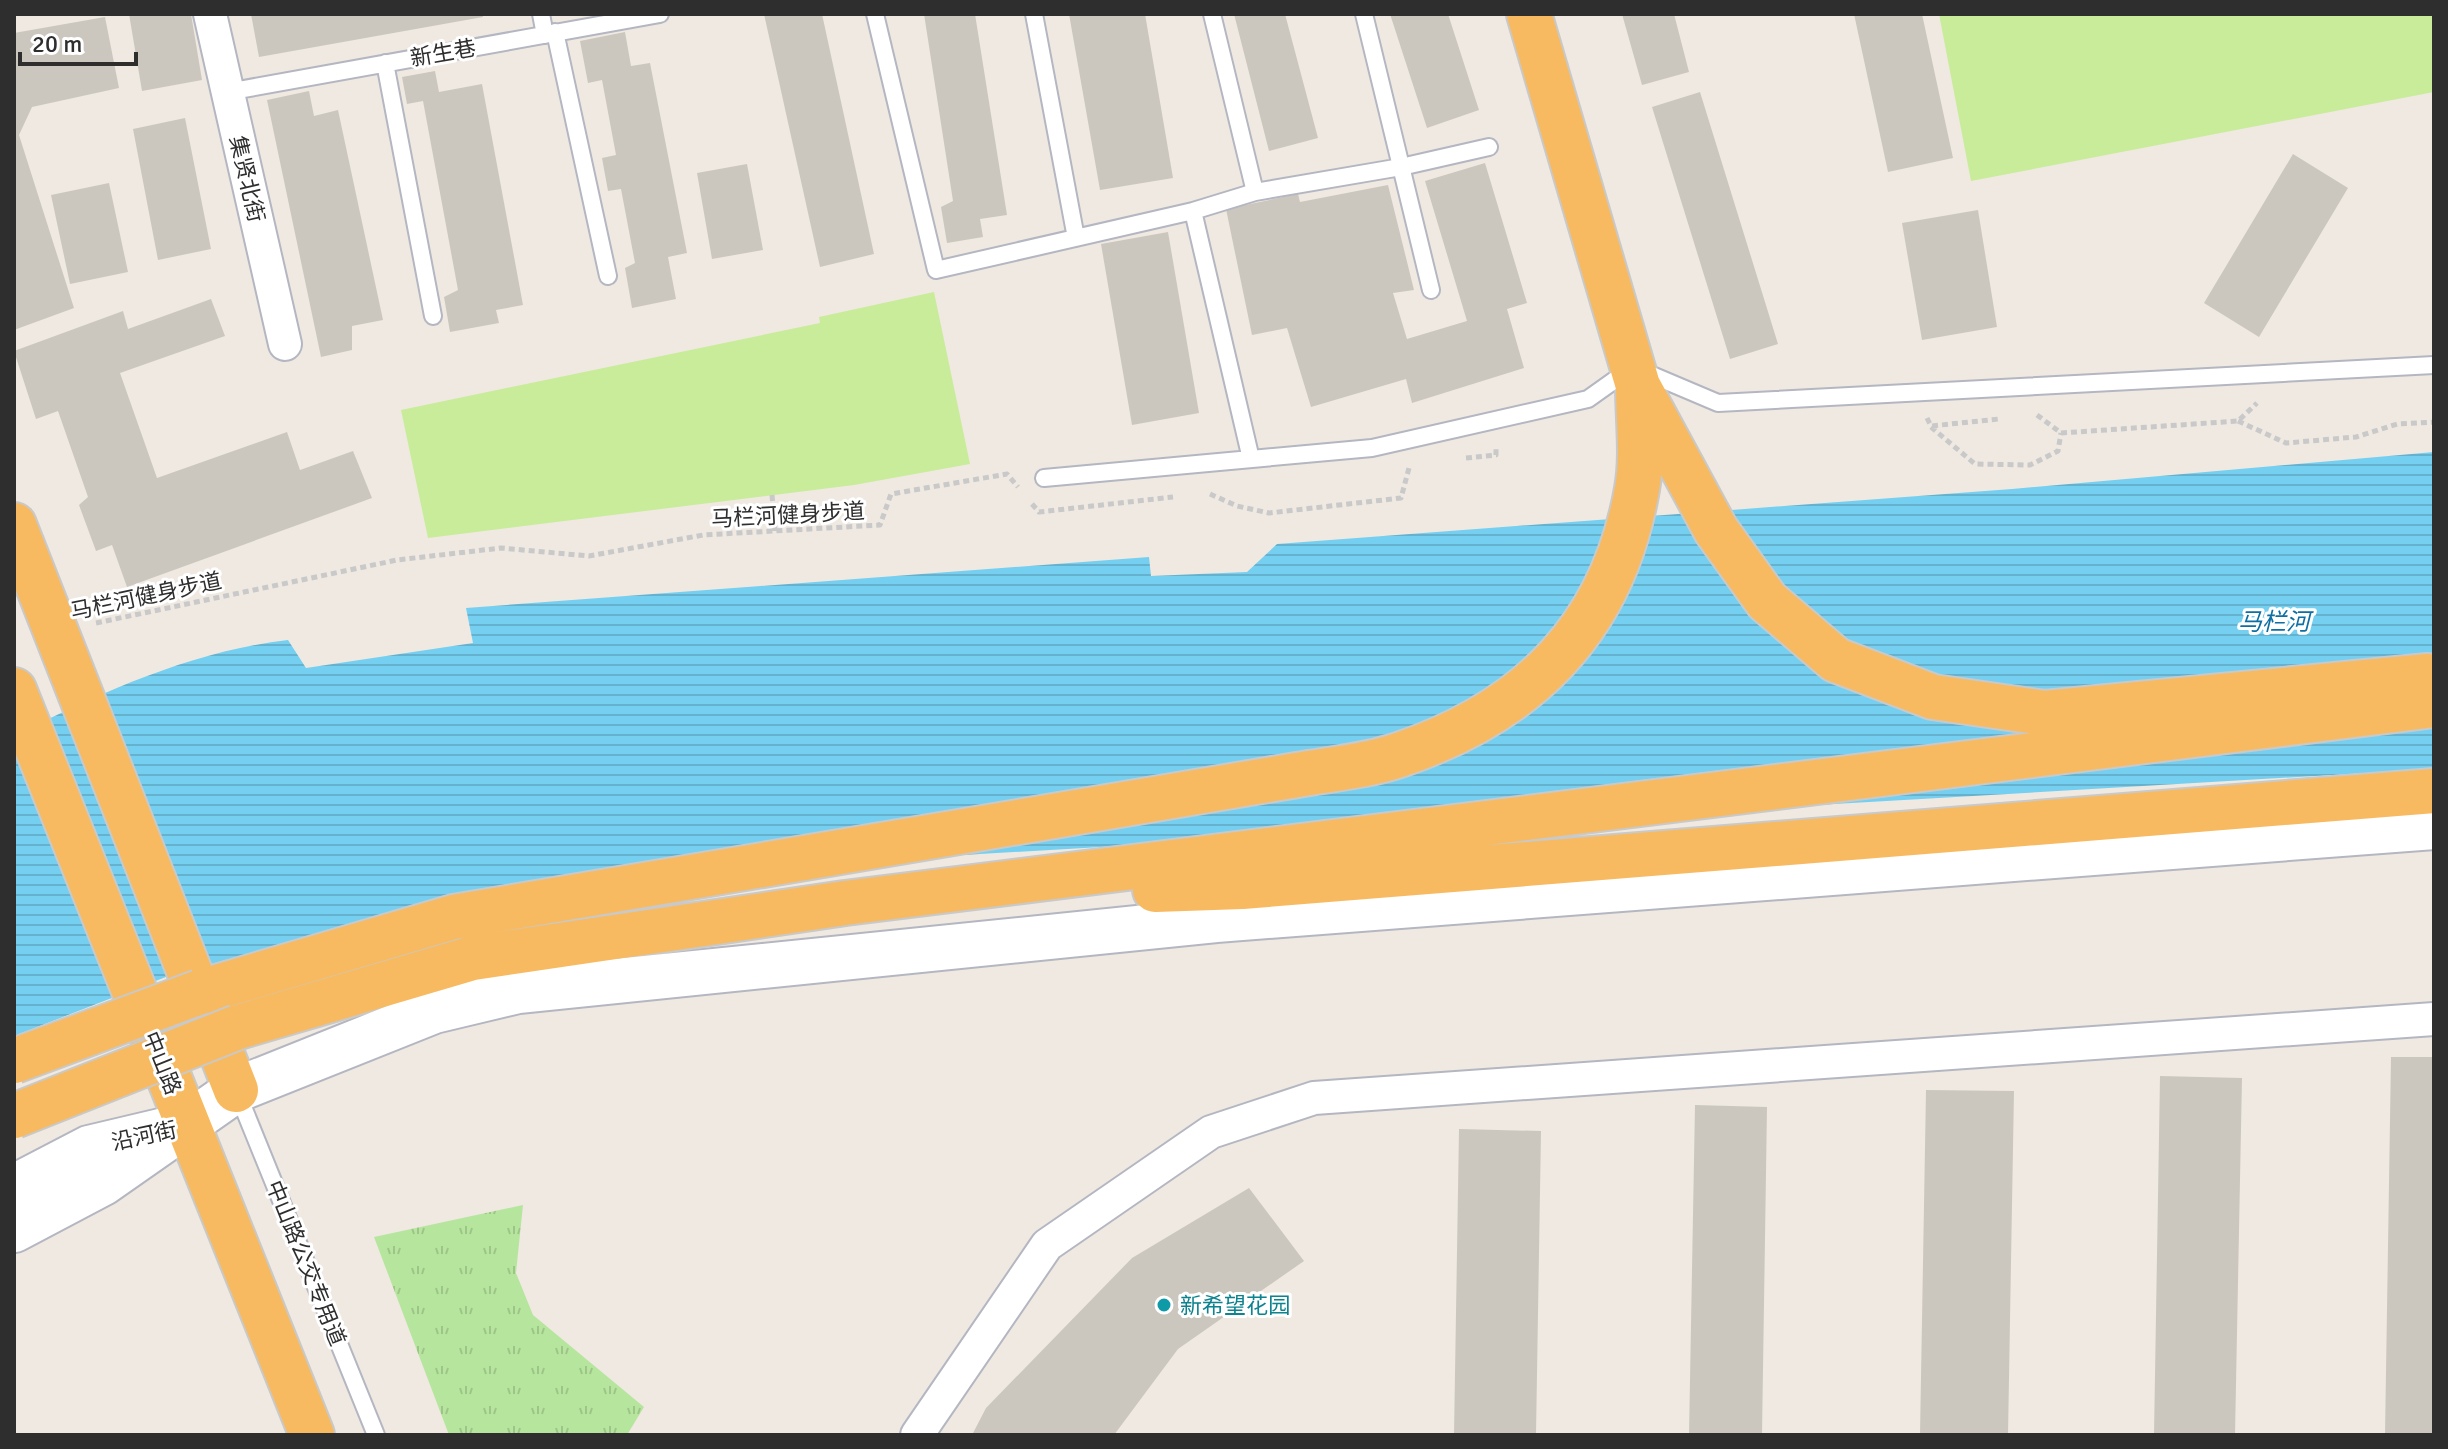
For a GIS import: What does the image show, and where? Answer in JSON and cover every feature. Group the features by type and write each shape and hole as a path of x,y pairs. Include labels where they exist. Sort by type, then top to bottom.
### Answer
{"highway":[{"path":"1529,14 1635,376 1716,530 1767,601 1836,660 1933,697 2045,713 2434,676"},
{"path":"14,1061 200,992 454,917 1297,775 1397,756 1466,727 1531,686 1578,639 1617,567 1638,487 1635,376"},
{"path":"14,525 236,1090"},
{"name":"中山路","path":"14,690 312,1435"},
{"path":"14,1116 238,1027 473,958 845,903 2434,705"},
{"path":"845,903 1242,887 2434,791"}],"main road":[{"path":"186,1125 236,1090 434,1011 518,991 1216,920 2434,827"},
{"name":"沿河街","path":"14,1187 89,1148 186,1125"},
{"name":"沿河街","path":"14,1230 103,1183 186,1125"}],"street":[{"name":"集贤北街","path":"210,14 285,344"},
{"path":"917,1435 1047,1245 1211,1132 1314,1098 2434,1019"}],"lane":[{"path":"541,14 550,34 608,276"},
{"name":"新生巷","path":"227,92 660,14"},
{"path":"875,14 936,270 1193,211 1255,192 1401,167 1489,147"},
{"path":"1034,14 1076,238"},
{"path":"1212,14 1255,192"},
{"path":"1364,14 1431,290"},
{"path":"385,63 433,316"},
{"path":"1193,211 1251,459"},
{"path":"1044,478 1372,448 1588,399 1635,376 1718,403 2434,365"},
{"name":"中山路公交专用道","path":"236,1090 376,1435"}],"path":[{"path":"1916,393 1931,426 1975,464 2030,465 2058,451 2061,433"},
{"path":"2238,421 2266,395"},
{"path":"2024,416 2040,415 2061,433 2238,421 2286,443 2356,437 2397,424 2434,422"},
{"path":"1931,426 2009,418"},
{"path":"1453,459 1496,455 1496,419"},
{"path":"1210,494 1237,506 1269,513 1401,498 1410,463 1396,465"},
{"name":"马栏河健身步道","path":"60,643 397,560 501,548 589,556 703,535 880,525 891,494 1007,474 1039,512 1179,497"},
{"path":"1194,495 1222,492"},
{"path":"772,495 775,531"}],"green space":[{"path":"1939,14 2434,14 2434,92 1971,181"},
{"path":"934,292 970,464 854,485 428,538 401,410 820,323 819,317"},
{"path":"523,1205 516,1273 533,1315 644,1407 627,1435 449,1435 374,1237"}],"water":[{"name":"马栏河","path":"2434,452 2434,769 844,862 464,895 171,975 14,1036 14,736 147,676 217,654 288,640 306,668 473,643 466,608 1149,557 1151,576 1247,572 1277,544 2012,489"}],"building":[{"path":"129,14 191,14 202,80 142,91"},
{"path":"251,14 482,14 483,17 259,57"},
{"path":"764,14 822,14 874,254 820,267"},
{"path":"924,14 975,14 1007,215 980,219 983,237 947,243 941,207 953,201"},
{"path":"1069,14 1145,14 1173,178 1100,190"},
{"path":"1234,14 1285,14 1318,138 1269,151"},
{"path":"1390,14 1448,14 1479,110 1427,128"},
{"path":"1622,14 1674,14 1689,72 1642,85"},
{"path":"1854,14 1922,14 1953,158 1888,172"},
{"path":"105,17 119,88 32,107 19,135 74,308 14,330 14,33"},
{"path":"625,32 631,66 650,63 687,253 668,257 676,299 632,308 625,268 635,263 621,189 608,191 602,158 616,155 602,80 588,83 580,41"},
{"path":"435,71 439,92 482,84 523,305 496,310 499,323 450,332 444,297 458,290 423,101 407,104 402,77"},
{"path":"309,91 314,116 338,110 383,320 352,326 352,350 321,357 267,100"},
{"path":"1700,92 1778,344 1730,359 1652,107"},
{"path":"185,118 211,249 158,260 133,129"},
{"path":"2293,154 2348,188 2259,337 2204,303"},
{"path":"1485,163 1527,303 1507,309 1524,368 1412,403 1406,379 1311,407 1287,328 1252,335 1226,209 1298,194 1300,202 1388,185 1414,290 1393,293 1407,339 1467,321 1425,181"},
{"path":"747,164 763,250 712,259 697,173"},
{"path":"109,183 128,272 70,284 51,195"},
{"path":"1978,210 1997,327 1922,340 1902,223"},
{"path":"1168,232 1199,413 1132,425 1101,244"},
{"path":"211,299 225,336 120,373 157,478 287,432 300,470 353,451 372,498 127,587 112,545 96,551 79,505 88,497 58,411 36,419 14,351 123,311 128,329"},
{"path":"2391,1057 2434,1057 2434,1435 2385,1435"},
{"path":"2160,1076 2242,1078 2235,1435 2154,1435"},
{"path":"1926,1090 2014,1091 2008,1435 1920,1435"},
{"path":"1695,1105 1767,1107 1762,1435 1689,1435"},
{"path":"1459,1129 1541,1131 1536,1435 1454,1435"},
{"name":"新希望花园","path":"1249,1188 1304,1261 1178,1349 1114,1435 972,1435 986,1408 1132,1258"}],"place":[{"name":"新希望花园","path":"1164,1305"}]}
